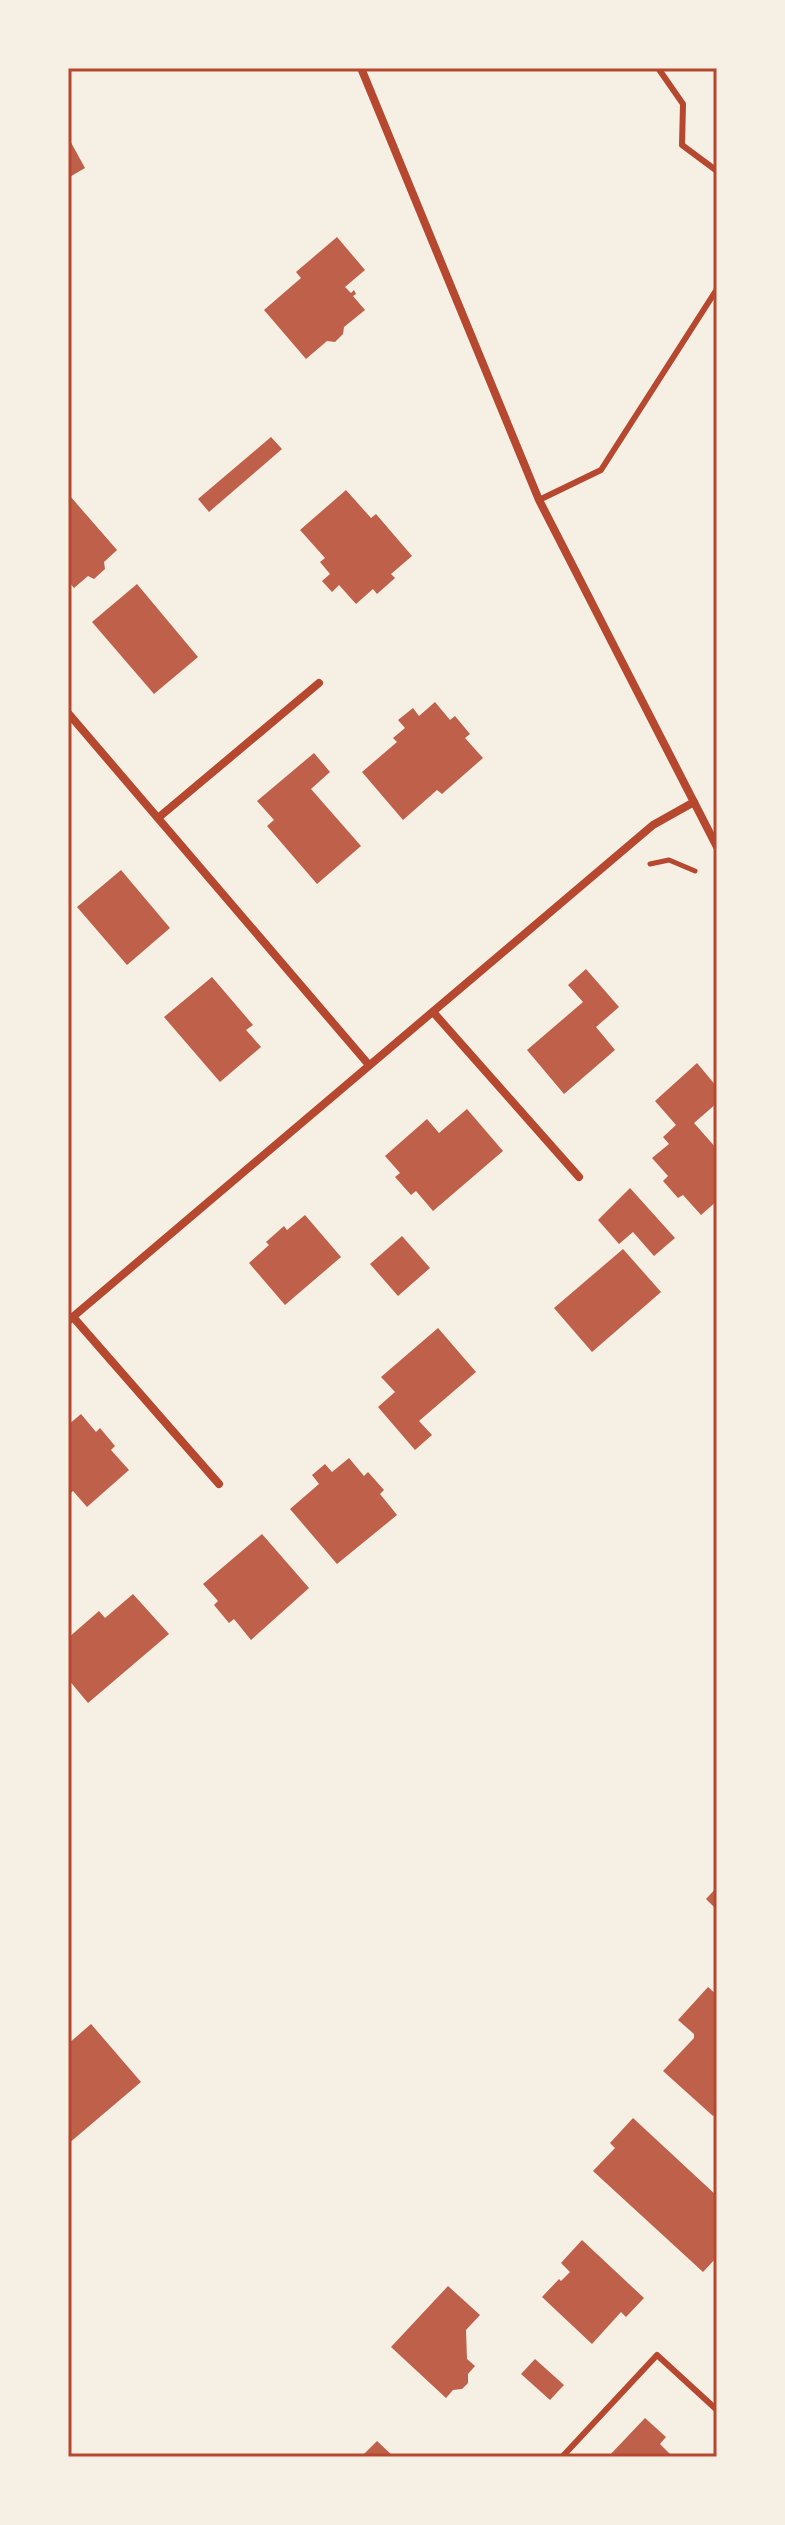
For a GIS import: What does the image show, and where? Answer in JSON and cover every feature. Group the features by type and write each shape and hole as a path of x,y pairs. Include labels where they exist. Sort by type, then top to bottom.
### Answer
{"street":[{"path":"361,68 539,500 717,847"},
{"path":"158,818 319,683"},
{"path":"68,713 369,1065"},
{"path":"219,1484 70,1319 653,825 694,802"},
{"path":"433,1012 579,1177"}],"lane":[{"path":"658,68 683,104 682,145 717,171"},
{"path":"539,500 601,470 717,289"},
{"path":"562,2457 657,2355 717,2410"}],"building":[{"path":"68,137 85,168 68,178"},
{"path":"337,237 365,270 345,287 351,293 354,290 356,294 353,296 365,310 344,327 343,334 335,342 327,341 306,359 264,310 301,278 296,272"},
{"path":"271,437 282,449 209,512 198,499"},
{"path":"346,490 371,518 376,514 412,556 391,574 395,578 377,594 373,589 356,604 339,585 332,592 322,581 330,574 320,562 325,558 300,530"},
{"path":"70,496 117,550 104,562 105,569 94,579 88,576 74,588 68,581"},
{"path":"137,584 198,657 154,694 92,622"},
{"path":"435,702 450,720 455,716 470,734 465,738 483,758 442,794 437,790 403,820 362,772 397,742 393,738 405,728 398,720 413,708 419,716"},
{"path":"314,753 330,772 311,789 361,846 317,884 267,826 274,820 257,801"},
{"path":"121,870 170,928 127,965 77,907"},
{"path":"586,969 619,1007 596,1027 615,1050 564,1094 527,1050 583,1002 568,985"},
{"path":"212,977 253,1025 246,1030 261,1047 220,1082 164,1017"},
{"path":"697,1063 717,1087 717,1103 694,1123 717,1149 717,1201 701,1215 683,1195 678,1198 663,1181 668,1176 652,1158 669,1144 663,1137 676,1125 655,1101"},
{"path":"467,1109 503,1151 433,1211 416,1191 411,1195 395,1177 400,1173 385,1156 427,1119 439,1133"},
{"path":"630,1188 675,1238 654,1256 633,1232 619,1244 598,1220"},
{"path":"305,1215 341,1257 285,1305 249,1263 284,1226 287,1230"},
{"path":"402,1236 430,1268 398,1296 370,1264"},
{"path":"623,1249 661,1292 592,1352 554,1308"},
{"path":"438,1328 476,1372 419,1421 432,1435 415,1450 378,1407 395,1392 381,1377"},
{"path":"81,1414 96,1432 100,1428 115,1446 111,1450 129,1470 87,1507 73,1491 68,1495 68,1425"},
{"path":"349,1458 364,1476 368,1472 384,1490 380,1494 397,1515 337,1564 290,1509 319,1484 312,1475 325,1464 332,1472"},
{"path":"262,1534 309,1588 251,1640 234,1619 229,1623 214,1605 218,1601 203,1584"},
{"path":"133,1594 169,1634 88,1703 68,1679 68,1638 99,1611 105,1618"},
{"path":"717,1887 717,1910 706,1899"},
{"path":"708,1987 717,1995 717,2111 713,2116 663,2071 694,2038 694,2034 678,2020"},
{"path":"91,2024 141,2082 68,2144 68,2044"},
{"path":"633,2118 717,2196 717,2257 703,2272 593,2171 615,2148 610,2143"},
{"path":"582,2240 644,2298 626,2317 621,2312 592,2344 542,2297 570,2272 561,2263"},
{"path":"448,2286 480,2315 466,2330 467,2359 475,2366 468,2374 468,2383 462,2389 453,2390 446,2398 391,2347"},
{"path":"535,2359 564,2385 550,2400 521,2374"},
{"path":"645,2418 666,2437 660,2444 673,2457 608,2457"},
{"path":"377,2441 394,2457 361,2457"}]}
